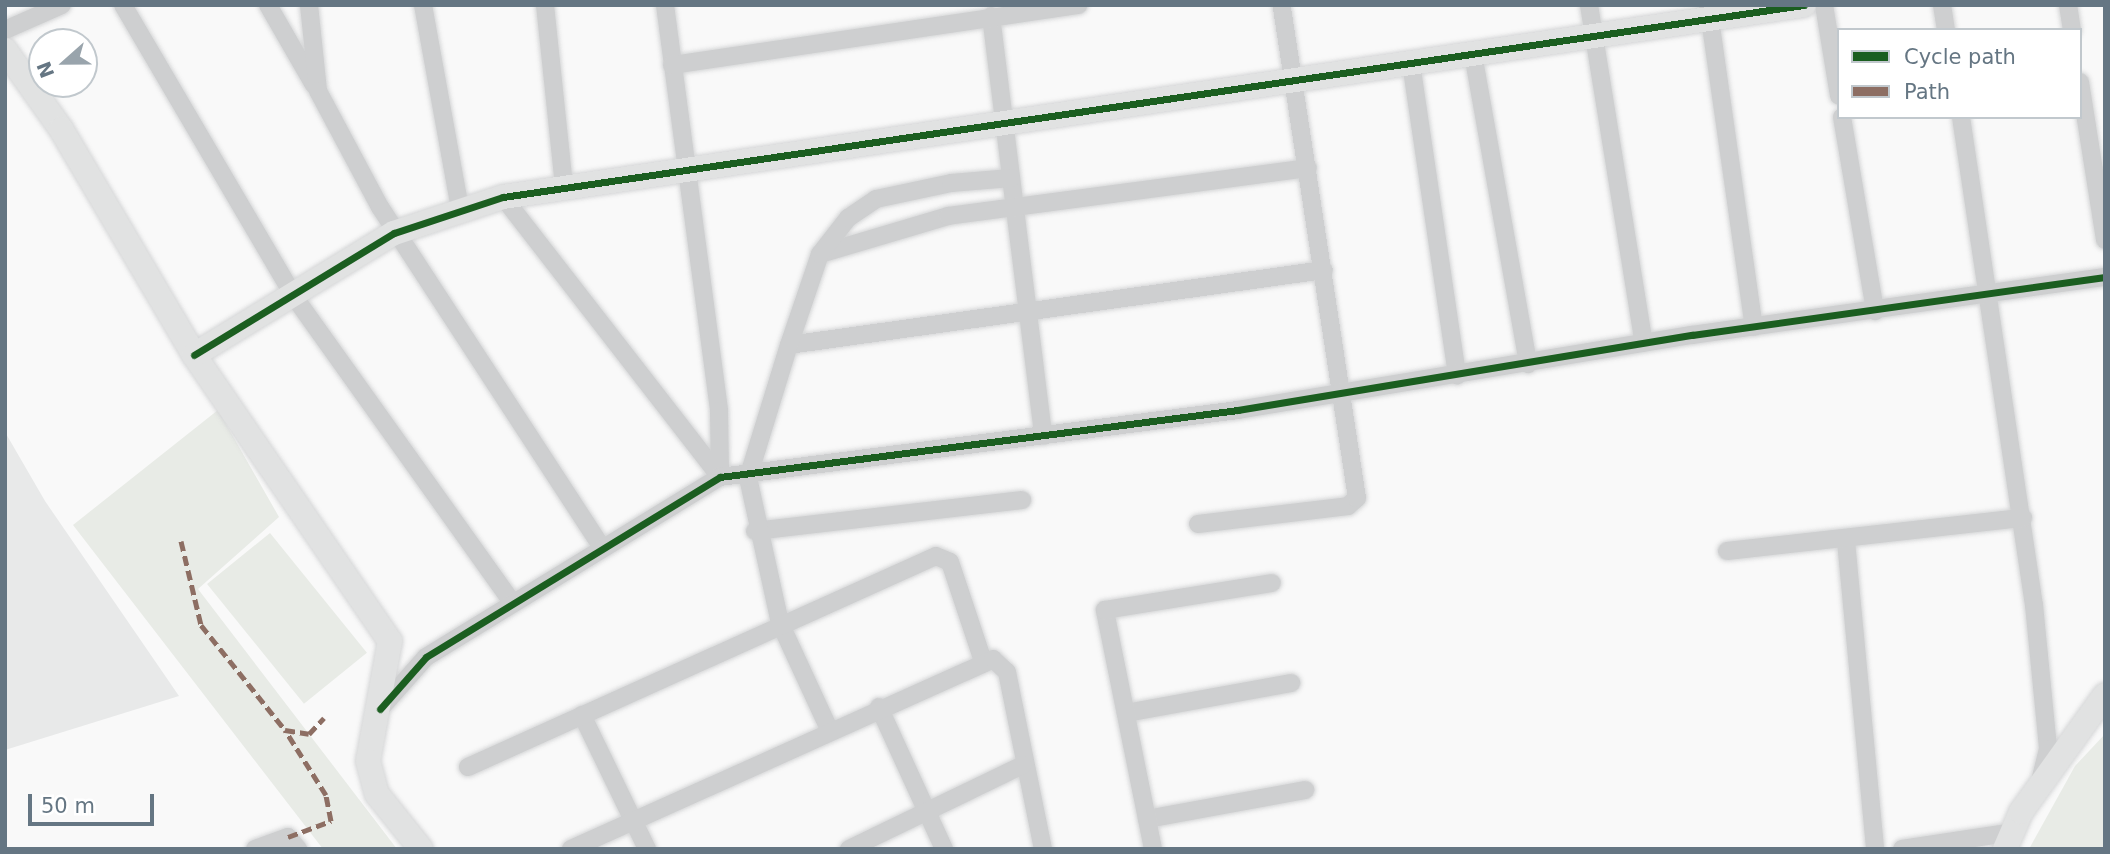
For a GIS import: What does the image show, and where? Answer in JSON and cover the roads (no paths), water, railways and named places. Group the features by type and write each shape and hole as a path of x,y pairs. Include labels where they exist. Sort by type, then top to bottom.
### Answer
{"street":[{"path":"5,30 62,5"},
{"path":"123,5 293,295 512,602"},
{"path":"268,5 318,91 394,233 602,547"},
{"path":"309,5 318,91"},
{"path":"424,5 460,208"},
{"path":"545,5 564,185"},
{"path":"664,5 719,411 720,477"},
{"path":"673,65 1079,5"},
{"path":"1198,524 1340,508 1357,498 1344,394 1282,5"},
{"path":"1589,5 1644,343"},
{"path":"194,355 394,233 460,208 503,197 564,185 1593,36 1708,12 1804,5"},
{"path":"1824,5 1837,84"},
{"path":"1942,5 1946,28"},
{"path":"2068,5 2072,28"},
{"path":"1708,12 1754,327"},
{"path":"991,16 1044,436"},
{"path":"5,50 61,129 194,355 390,641 380,709 370,743 372,780 421,849"},
{"path":"1474,54 1528,364"},
{"path":"1410,63 1457,376"},
{"path":"2082,95 2105,240"},
{"path":"1842,119 1875,311"},
{"path":"1961,119 1991,295 2023,517 2048,749 2040,784"},
{"path":"820,254 948,216 1308,168"},
{"path":"829,729 780,623 755,531 748,478 789,345 820,254 830,233 876,200 951,183 1011,178"},
{"path":"503,197 720,477"},
{"path":"789,345 1324,270"},
{"path":"380,709 426,657 720,477 748,478 1344,394 1644,343 2105,277"},
{"path":"755,531 1022,500"},
{"path":"1727,551 1846,541 2023,517"},
{"path":"1846,541 1875,849"},
{"path":"468,767 780,623 944,556 983,661"},
{"path":"1153,849 1105,610 1272,583"},
{"path":"571,849 633,818 983,661 1002,662 1007,672 1023,765 1043,849"},
{"path":"1126,713 1291,683"},
{"path":"1902,849 2009,840 2040,784 2105,695"},
{"path":"880,707 944,849"},
{"path":"582,715 647,849"},
{"path":"849,849 1023,765"},
{"path":"1147,819 1305,790"},
{"path":"256,849 293,843"}]}
